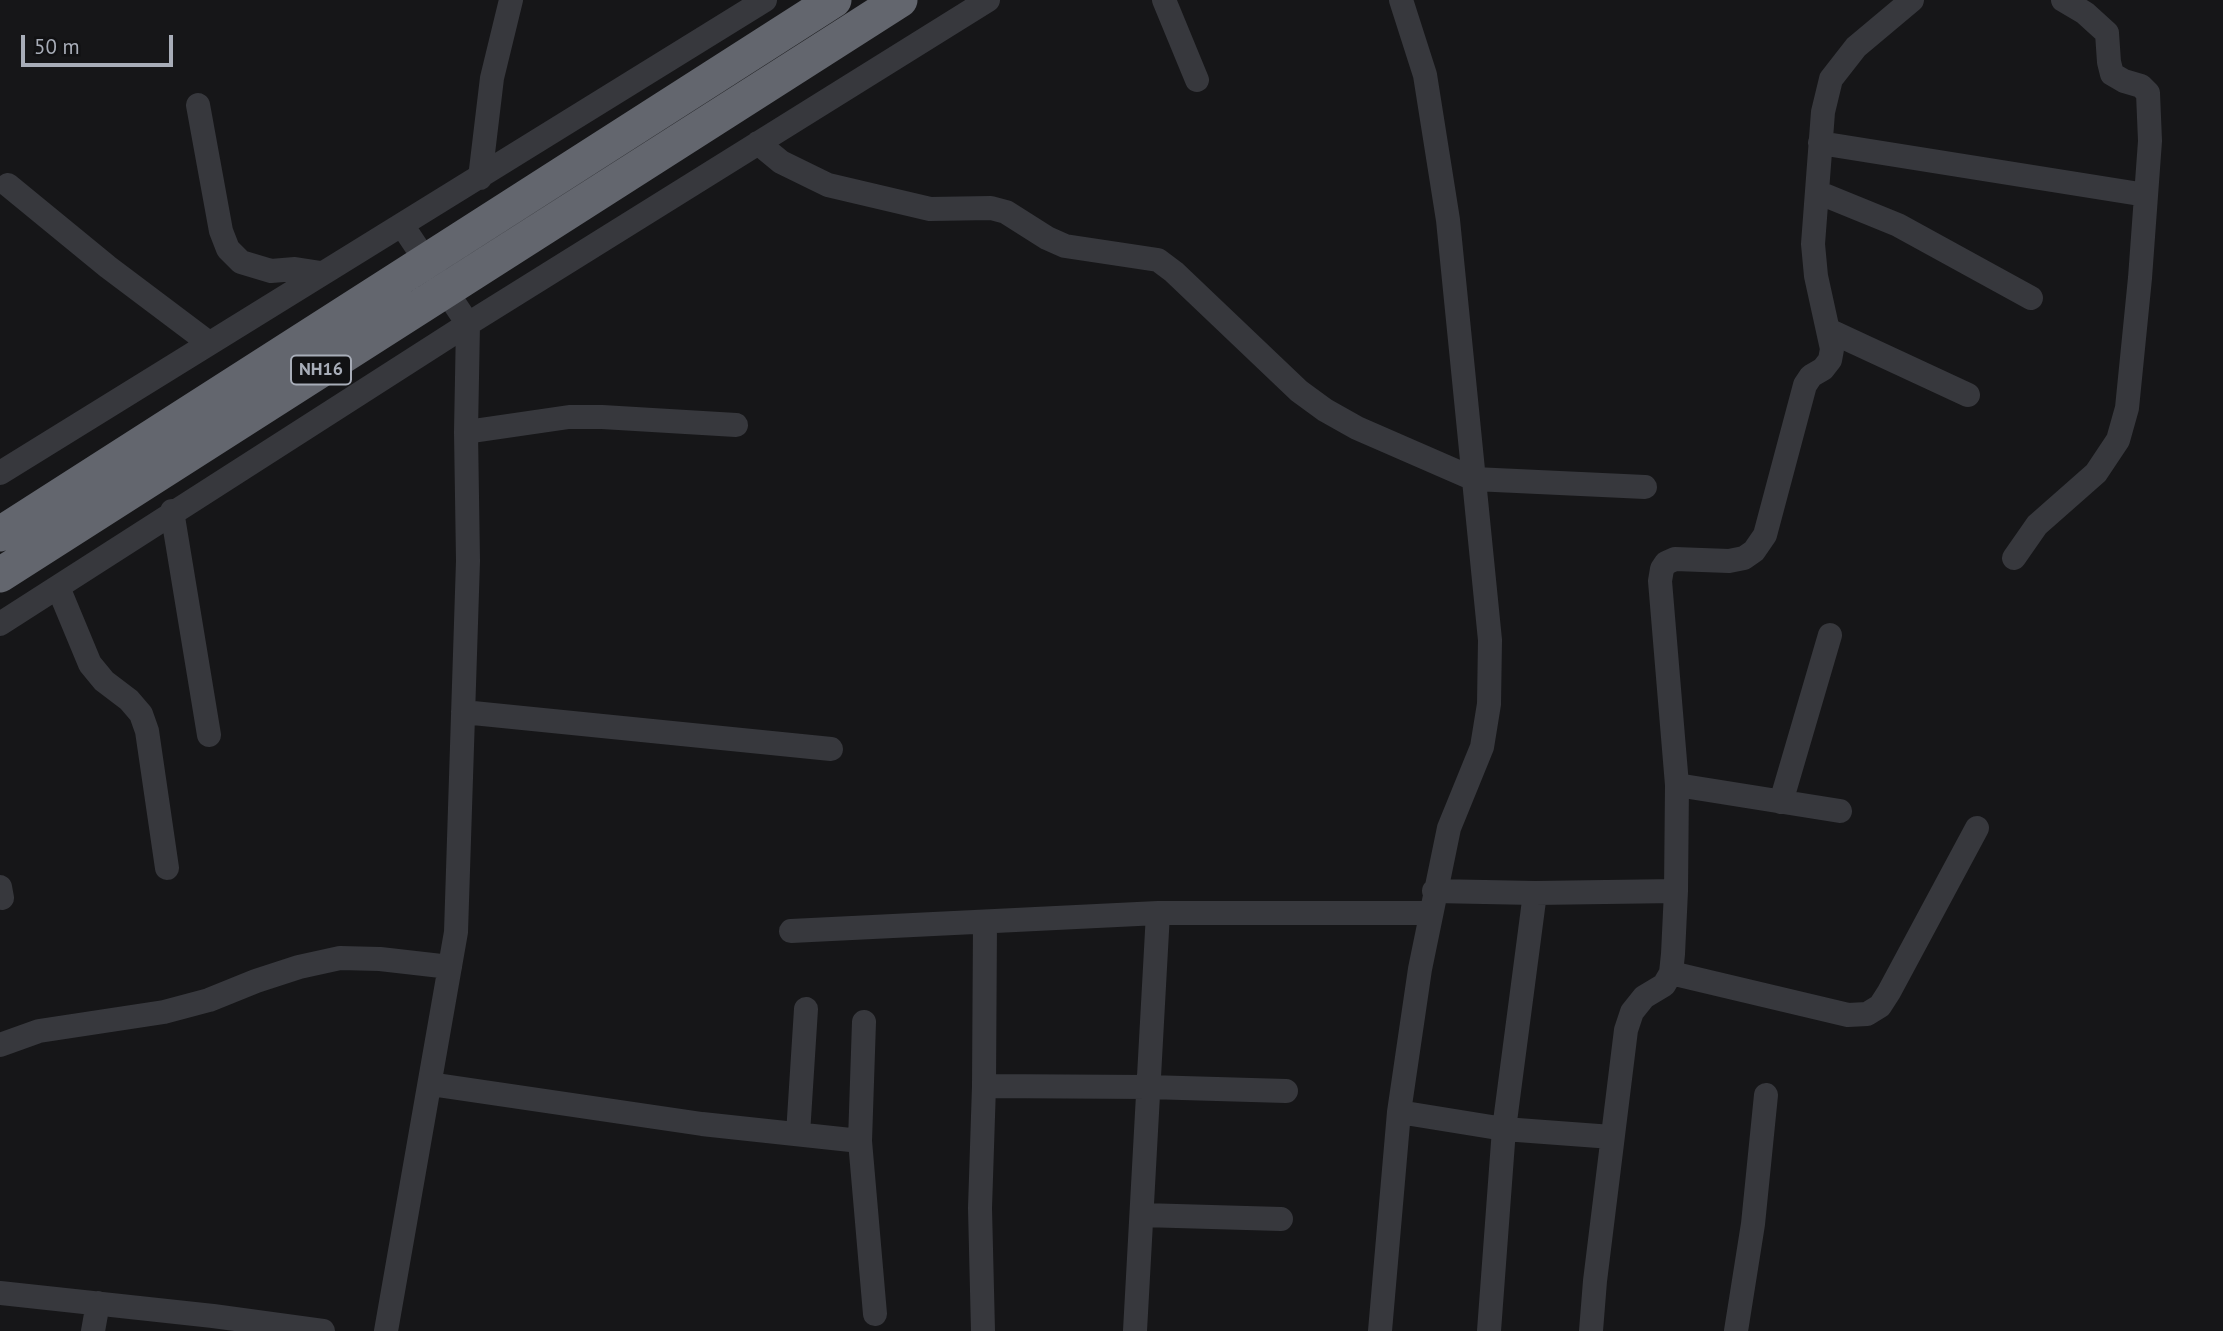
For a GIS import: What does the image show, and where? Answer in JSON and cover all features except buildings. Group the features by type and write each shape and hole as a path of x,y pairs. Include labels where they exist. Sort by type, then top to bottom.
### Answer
{"highway":[{"name":"NH16","path":"0,534 834,0"},
{"name":"NH16","path":"0,575 900,0"}],"street":[{"path":"480,178 492,78 512,0"},
{"path":"0,473 765,0"},
{"path":"0,624 172,511 468,324 988,0"},
{"path":"1164,0 1197,80"},
{"path":"1380,1331 1399,1112 1432,902 1449,828 1482,747 1489,704 1490,640 1448,220 1425,75 1401,0"},
{"path":"1591,1331 1626,1030 1632,1012 1644,997 1664,985 1671,974 1676,891 1677,785 1660,581 1662,569 1666,563 1675,559 1729,561 1744,558 1754,551 1765,535 1805,385 1811,376 1823,369 1830,360 1832,349 1816,276 1813,244 1823,112 1832,79 1856,47 1912,0"},
{"path":"2014,558 2037,525 2096,474 2118,440 2127,408 2146,195 2150,141 2148,93 2141,86 2112,74 2107,33 2092,18 2063,0"},
{"path":"198,105 221,231 228,249 241,262 271,271 295,269 321,273"},
{"path":"758,143 781,162 828,185 930,209 991,208 1006,212 1065,246 1157,260 1174,272 1299,391 1325,410 1357,428 1474,479 1645,487"},
{"path":"1821,143 2146,195"},
{"path":"8,185 108,267 209,343"},
{"path":"1816,192 1898,225 2031,299"},
{"path":"386,1331 457,932 468,561 468,324 402,225"},
{"path":"1828,330 1968,395"},
{"path":"466,432 580,417 736,425"},
{"path":"172,511 209,736"},
{"path":"58,587 90,664 104,681 141,714 147,731 167,868"},
{"path":"1781,802 1830,635"},
{"path":"463,712 831,749"},
{"path":"1677,785 1840,811"},
{"path":"1671,974 1849,1015 1867,1014 1880,1006 1889,992 1977,828"},
{"path":"791,931 1432,902 1535,893 1676,891"},
{"path":"1489,1331 1504,1129 1535,893"},
{"path":"1135,1331 1158,913"},
{"path":"983,1331 980,1208 985,923"},
{"path":"0,1045 39,1031 164,1012 209,1000 299,967 340,958 380,959 450,967"},
{"path":"798,1134 806,1009"},
{"path":"863,1022 860,1141 875,1314"},
{"path":"430,1084 689,1122 860,1141"},
{"path":"984,1086 1286,1091"},
{"path":"1736,1331 1753,1224 1766,1095"},
{"path":"1399,1112 1504,1129 1612,1138"},
{"path":"1142,1215 1281,1220"},
{"path":"0,1293 323,1331"},
{"path":"93,1331 98,1303"}]}
